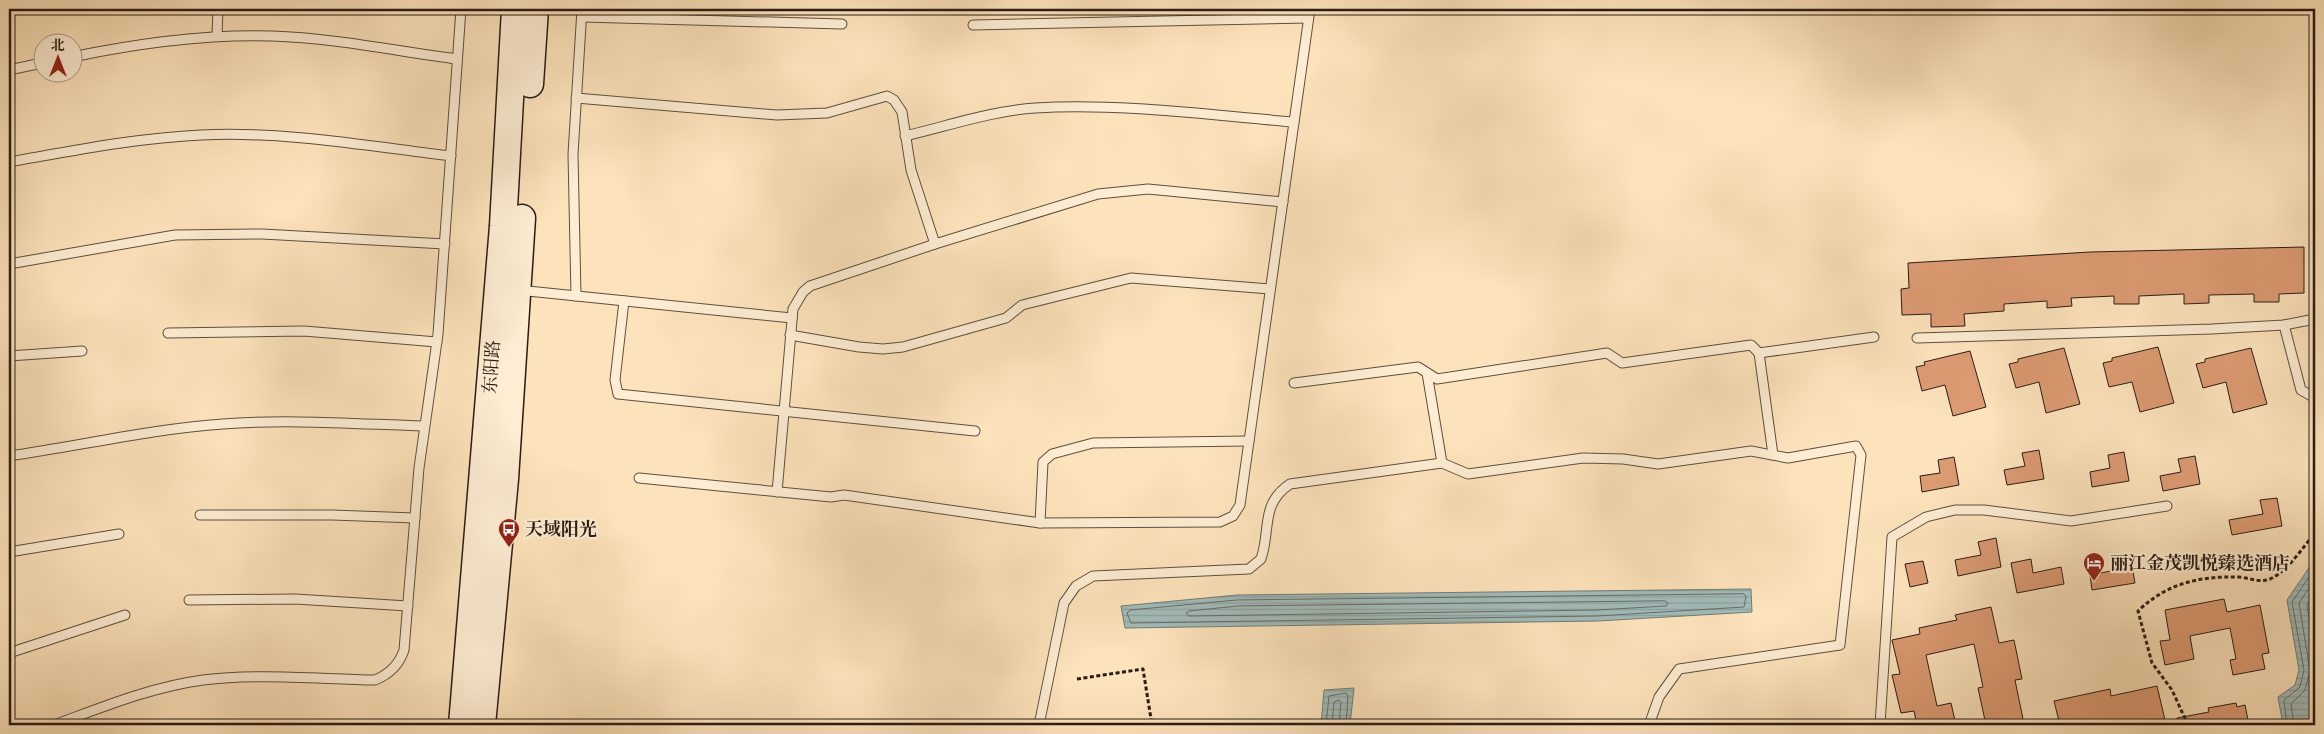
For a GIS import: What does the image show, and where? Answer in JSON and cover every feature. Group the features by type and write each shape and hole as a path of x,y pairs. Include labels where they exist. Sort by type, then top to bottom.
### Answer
{"main road":[{"name":"东阳路","path":"462,725 503,226 515,9"},
{"name":"东阳路","path":"482,725 505,479 535,9"}],"lane":[{"path":"217,36 218,9"},
{"path":"54,725 130,697 203,680 254,677 375,680 392,670 402,657 424,426 437,342 461,9"},
{"path":"576,296 573,154 582,13 842,24"},
{"path":"639,478 831,498 844,495 1040,523 1220,522 1227,520 1238,511 1309,13 973,25"},
{"path":"82,55 134,44 217,36 304,38 458,59"},
{"path":"9,70 32,65"},
{"path":"576,98 777,116 827,113 887,96 898,105 902,112 915,184 935,244"},
{"path":"905,136 1002,112 1035,108 1108,107 1294,122"},
{"path":"9,162 111,144 202,135 280,136 451,156"},
{"path":"776,492 792,318 797,300 810,286 935,244 1098,194 1115,191 1148,190 1283,202"},
{"path":"9,264 175,235 262,234 445,244"},
{"path":"790,335 859,347 883,349 903,347 1006,318 1022,305 1131,278 1270,289"},
{"path":"517,290 792,318"},
{"path":"624,301 615,380 618,394 975,431"},
{"path":"1917,338 2202,330 2284,325 2315,319"},
{"path":"2284,325 2301,390 2315,398"},
{"path":"168,333 304,332 437,342"},
{"path":"1759,353 1874,337"},
{"path":"1294,383 1418,367 1437,379 1606,353 1622,364 1751,345 1759,353 1773,455"},
{"path":"9,356 82,351"},
{"path":"1427,373 1442,463"},
{"path":"9,456 146,433 224,424 295,422 424,426"},
{"path":"1040,523 1043,462 1052,454 1093,443 1249,441"},
{"path":"1039,725 1064,603 1072,590 1084,580 1093,576 1249,569 1261,559 1271,504 1276,496 1290,484 1442,463 1468,474 1583,458 1623,459 1658,464 1751,451 1788,458 1856,446 1861,456 1840,645 1679,669 1659,697 1648,725"},
{"path":"1880,725 1892,536 1926,517 1955,510 1984,510 2072,521 2167,506"},
{"path":"200,515 332,515 415,518"},
{"path":"9,552 119,534"},
{"path":"189,600 295,599 408,606"},
{"path":"9,653 125,615"}],"path":[{"path":"2188,725 2172,690 2152,663 2138,611 2159,593 2184,582 2197,579 2240,577 2258,580 2269,579 2286,567 2315,533"},
{"path":"1077,679 1143,669 1152,725"}],"water":[{"path":"2315,559 2315,725 2283,725 2278,697 2295,685 2299,670 2287,600"},
{"path":"1751,589 1752,612 1598,621 1125,628 1121,606 1237,595"},
{"path":"1354,688 1350,725 1321,725 1324,690"}],"building":[{"path":"2304,247 2304,293 2279,294 2279,302 2254,302 2254,294 2209,295 2209,303 2184,304 2184,294 2139,296 2139,304 2114,304 2114,296 2071,298 2072,306 2047,308 2047,301 2004,304 2004,311 1964,314 1965,326 1931,327 1931,314 1902,315 1901,289 1909,288 1908,263 2090,252"},
{"path":"2158,347 2174,403 2140,412 2132,382 2109,387 2103,363 2112,361 2112,358"},
{"path":"2064,348 2080,404 2046,413 2039,382 2016,388 2009,364 2018,362 2018,359"},
{"path":"2251,348 2267,404 2233,413 2226,382 2203,388 2196,364 2205,362 2205,359"},
{"path":"1970,351 1986,407 1953,416 1945,385 1922,391 1916,367 1925,365 1924,362"},
{"path":"2039,450 2044,479 2007,485 2004,470 2025,466 2022,453"},
{"path":"2124,452 2129,481 2092,487 2090,472 2110,468 2108,455"},
{"path":"2195,456 2200,484 2163,491 2160,476 2181,472 2178,459"},
{"path":"1954,457 1959,485 1922,492 1920,476 1940,473 1938,460"},
{"path":"2277,498 2282,526 2232,535 2229,520 2263,514 2260,500"},
{"path":"1996,538 2001,567 1958,576 1955,560 1981,555 1978,542"},
{"path":"2130,554 2135,583 2092,590 2090,575 2116,570 2114,557"},
{"path":"2031,559 2033,573 2061,567 2064,584 2017,593 2011,563"},
{"path":"1923,561 1928,583 1910,587 1905,564"},
{"path":"2224,599 2227,612 2260,605 2269,653 2262,654 2265,669 2233,675 2230,660 2236,659 2230,628 2190,636 2194,659 2165,665 2160,641 2170,640 2165,610"},
{"path":"1991,607 1999,643 2014,640 2022,679 2015,680 2024,724 1986,725 1978,688 1983,687 1974,644 1926,655 1937,706 1951,703 1956,725 1917,725 1914,711 1901,713 1892,675 1900,674 1892,640 1920,634 1919,628 1957,620 1955,615"},
{"path":"2157,686 2165,720 2141,725 2060,725 2054,701 2110,689 2111,696"},
{"path":"2236,703 2237,707 2245,705 2249,725 2177,725 2177,718 2209,712 2208,708"}],"place":[{"name":"天域阳光","path":"509,548"},
{"name":"丽江金茂凯悦臻选酒店","path":"2094,582"}]}
